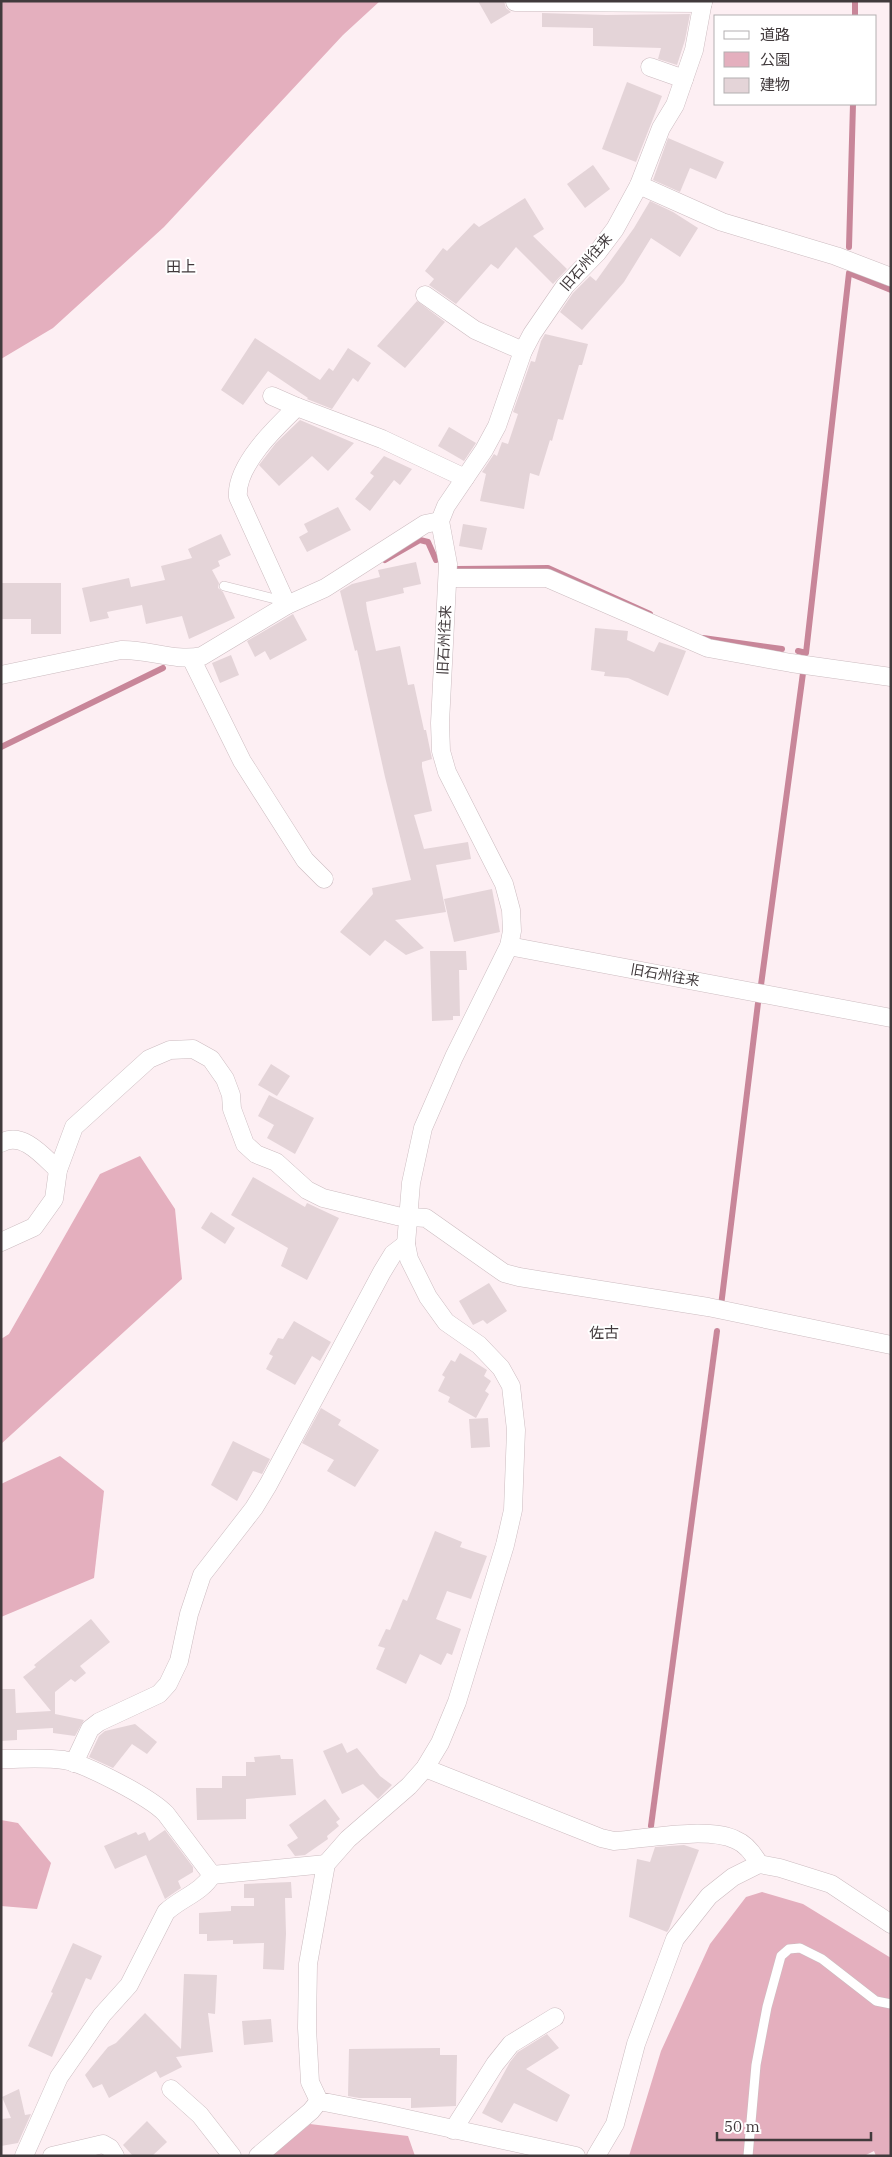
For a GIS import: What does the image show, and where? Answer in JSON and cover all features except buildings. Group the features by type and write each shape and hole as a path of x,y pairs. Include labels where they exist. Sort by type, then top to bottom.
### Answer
{"street":[{"path":"515,2 703,2"},
{"name":"旧石州往来","path":"703,2 694,50 684,80 675,105 661,128 639,185 614,229 597,253 565,286 532,334 523,351 497,426 484,450 446,506 440,520 448,564 440,723 441,751 447,772 504,884 511,910 512,931 509,946 891,1018"},
{"path":"650,67 684,80"},
{"path":"639,185 722,222 836,256 891,277"},
{"path":"425,295 475,330 523,351"},
{"path":"272,396 382,439 465,478"},
{"path":"287,605 238,497 237,488 243,473 260,446 297,407"},
{"path":"1,675 121,650 133,649 191,658 202,656 287,605 325,588 425,524 440,520"},
{"path":"448,578 547,578 708,648 791,663 891,677"},
{"path":"191,658 242,761 305,860 324,879"},
{"path":"319,2101 310,2082 307,2028 308,1964 326,1864 348,1839 409,1786 425,1768 440,1744 457,1702 505,1545 513,1510 516,1430 510,1386 501,1368 479,1345 446,1322 428,1297 409,1259 406,1244 411,1183 423,1128 454,1057 509,946"},
{"path":"1,1242 34,1227 54,1199 58,1170 74,1127 149,1060 170,1050 193,1049 211,1059 225,1079 231,1095 232,1109 246,1144 256,1154 276,1162 307,1190 323,1198 397,1216 426,1218 504,1273 519,1277 708,1307 891,1344"},
{"path":"1,1143 6,1140 18,1140 30,1145 58,1170"},
{"path":"74,1762 90,1729 99,1722 159,1694 168,1684 179,1661 189,1614 202,1575 254,1508 287,1451 382,1272 393,1254 406,1244"},
{"path":"1,1759 52,1759 74,1762 128,1788 159,1806 212,1875"},
{"path":"425,1768 601,1838 614,1841 707,1833 736,1840 753,1854 759,1864"},
{"path":"24,2156 58,2077 102,2015 129,1985 166,1912 175,1903 202,1888 212,1875 326,1864"},
{"path":"596,2156 614,2124 636,2044 675,1938 709,1896 733,1877 759,1864 780,1868 831,1884 891,1924"},
{"path":"453,2130 494,2064 510,2044 555,2017"},
{"path":"171,2089 200,2114 232,2156"},
{"path":"319,2101 576,2156"},
{"path":"258,2156 311,2111 319,2101"},
{"path":"52,2156 103,2144 110,2148 115,2156"}],"lane":[{"path":"224,586 279,600 287,605"},
{"path":"748,2156 756,2065 767,2007 781,1956 789,1949 800,1948 822,1959 876,2001 891,2004"}],"green space":[{"path":"1,1 380,1 343,35 164,227 53,328 1,359"},
{"path":"140,1156 175,1209 182,1279 1,1444 1,1339 9,1334 100,1174"},
{"path":"60,1456 104,1491 94,1578 1,1617 1,1484"},
{"path":"1,1820 18,1823 51,1863 37,1909 1,1906"},
{"path":"762,1892 803,1904 891,1958 891,2156 876,2156 874,2151 864,2156 629,2156 661,2051 710,1944 746,1897"},
{"path":"310,2124 408,2136 415,2156 271,2156"}],"waterway":[{"path":"855,1 855,15"},
{"path":"849,247 853,105"},
{"path":"798,651 806,653 849,273 891,290"},
{"path":"385,560 420,540 428,542 436,560"},
{"path":"457,569 548,568 650,614"},
{"path":"703,638 782,649"},
{"path":"1,747 163,668"},
{"path":"761,985 803,673"},
{"path":"721,1306 758,1003"},
{"path":"651,1826 717,1331"}],"district":[{"name":"田上","path":"181,266"},
{"name":"佐古","path":"604,1332"}]}
